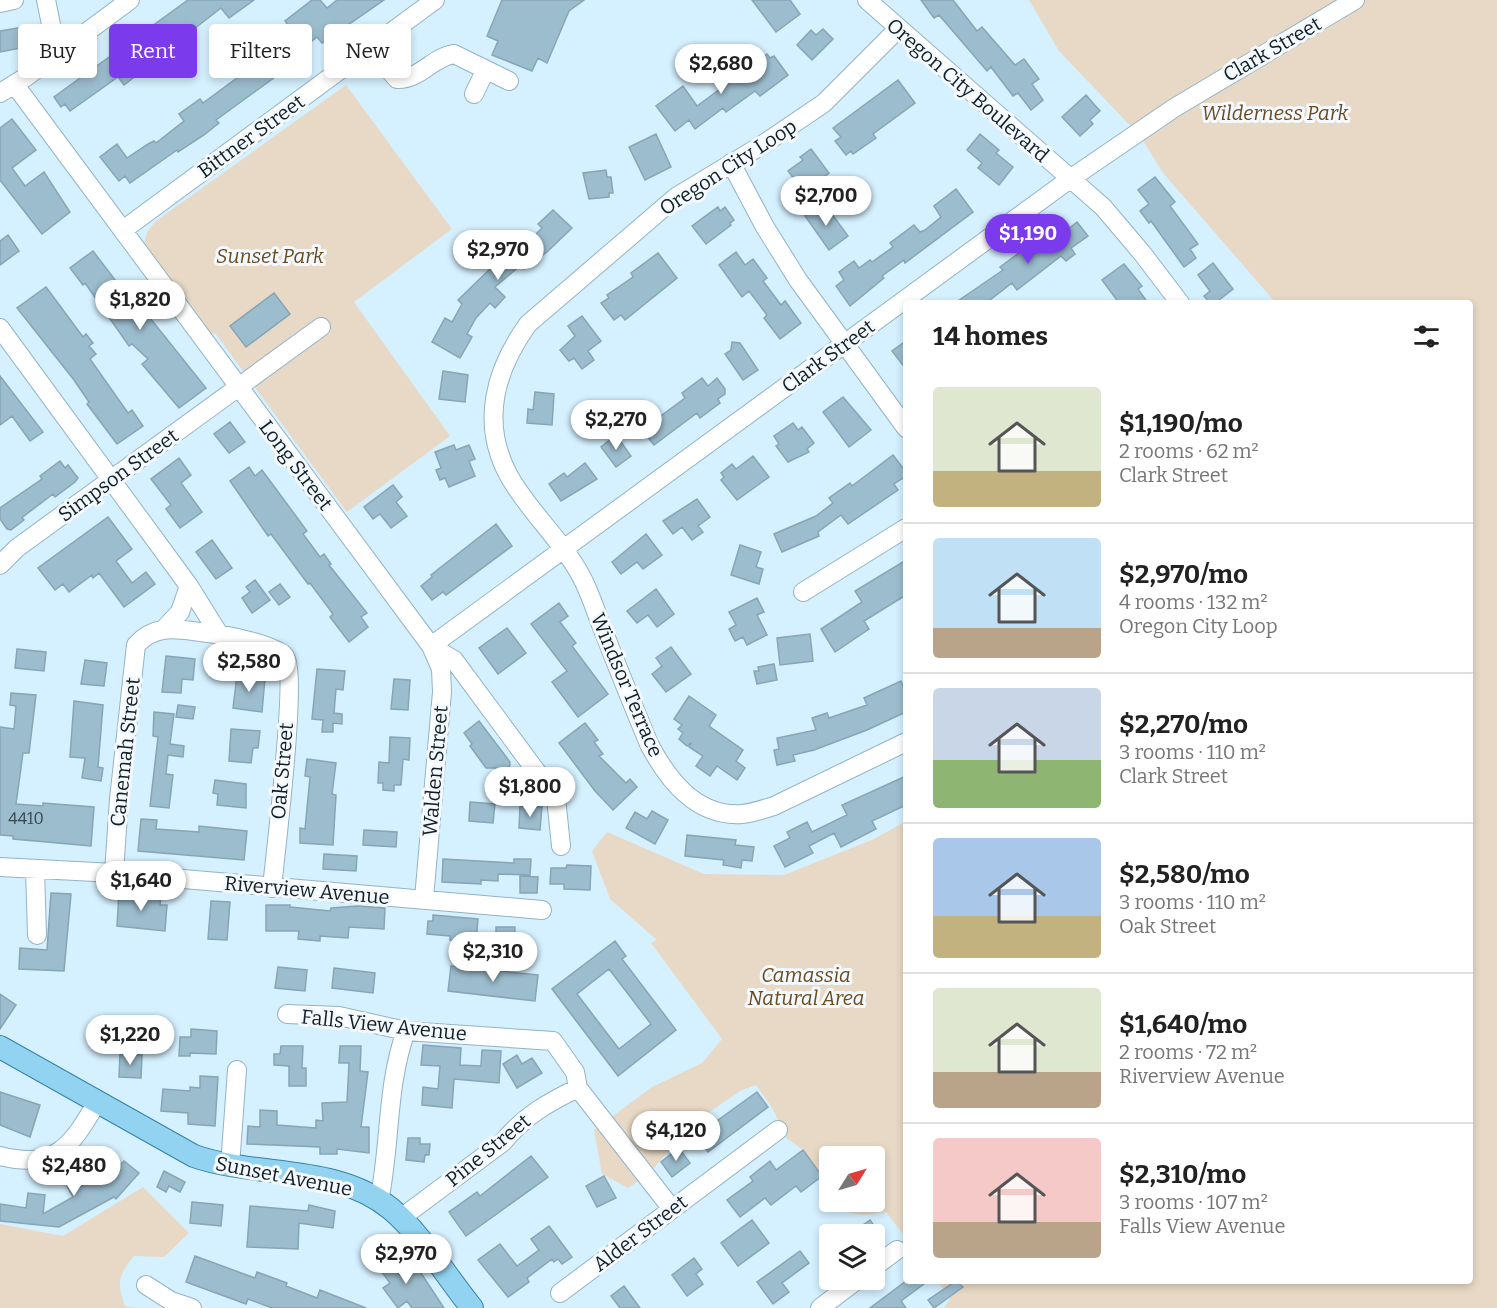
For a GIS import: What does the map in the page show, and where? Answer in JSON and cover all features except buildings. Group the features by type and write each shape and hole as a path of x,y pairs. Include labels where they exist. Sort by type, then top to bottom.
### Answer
{"main road":[{"name":"Sunset Avenue","path":"0,1047 194,1156 230,1166 318,1178 349,1186 379,1201 401,1218 472,1308"}],"street":[{"path":"0,3 14,0"},
{"path":"46,0 51,24"},
{"path":"97,24 130,0"},
{"name":"Bittner Street","path":"402,24 435,0"},
{"name":"Oregon City Boulevard","path":"867,0 1070,179"},
{"name":"Clark Street","path":"905,300 1070,179 1183,103 1355,0"},
{"name":"Oregon City Loop","path":"564,549 510,477 499,452 494,404 501,369 512,346 528,324 676,197 824,103 898,29"},
{"path":"411,77 446,55 454,54 509,81"},
{"path":"474,94 485,70"},
{"path":"7,89 23,78"},
{"name":"Bittner Street","path":"123,230 329,78"},
{"name":"Long Street","path":"7,89 123,230 431,646 454,660 556,798 561,846"},
{"path":"731,163 775,244 798,280 903,424"},
{"path":"1070,179 1103,207 1148,260 1178,300"},
{"name":"Clark Street","path":"431,646 903,301"},
{"name":"Simpson Street","path":"0,566 17,548 321,327"},
{"path":"0,328 109,480 189,586 219,634"},
{"path":"803,592 903,530"},
{"name":"Windsor Terrace","path":"564,549 581,577 649,744 672,781 690,798 712,809 730,813 741,814 774,806 903,743"},
{"path":"164,629 180,612 189,586"},
{"path":"164,629 219,634"},
{"name":"Canemah Street","path":"114,873 119,799 136,645 146,634 164,629"},
{"name":"Oak Street","path":"219,634 283,655 290,671 272,888"},
{"name":"Walden Street","path":"424,899 442,692 441,669 431,646"},
{"name":"Riverview Avenue","path":"0,867 114,873 542,910"},
{"path":"35,869 37,935"},
{"name":"Falls View Avenue","path":"287,1014 339,1016 406,1031 553,1041 575,1072 578,1088"},
{"path":"379,1201 392,1080 406,1031"},
{"path":"230,1166 237,1070"},
{"path":"578,1088 672,1209"},
{"name":"Pine Street","path":"401,1218 503,1142 514,1128 544,1105 578,1088"},
{"path":"0,1156 35,1162 54,1155 78,1133 97,1102"},
{"name":"Alder Street","path":"560,1293 778,1130"},
{"path":"885,1259 897,1250"},
{"path":"146,1285 171,1301 192,1308"},
{"path":"820,1308 844,1290"}],"green space":[{"name":"Wilderness Park","path":"1029,0 1497,0 1497,1308 944,1308 950,1299 939,1284 1473,1284 1473,300 1273,300 1163,173 1141,137 1059,51"},
{"name":"Sunset Park","path":"346,85 452,229 354,302 450,436 347,512 215,333 210,336 144,245 147,232 156,221"},
{"name":"Camassia Natural Area","path":"903,823 903,1234 886,1212 865,1215 849,1212 885,1212 885,1146 819,1146 819,1175 803,1150 785,1137 773,1109 756,1085 740,1091 688,1127 649,1174 628,1188 602,1174 594,1130 652,1087 702,1063 722,1039 651,943 657,940 610,899 592,851 607,832 704,874 784,875 874,839"},
{"path":"143,1187 189,1233 164,1257 134,1256 129,1262 120,1279 121,1291 125,1306 137,1308 0,1308 0,1224 63,1236"}]}
